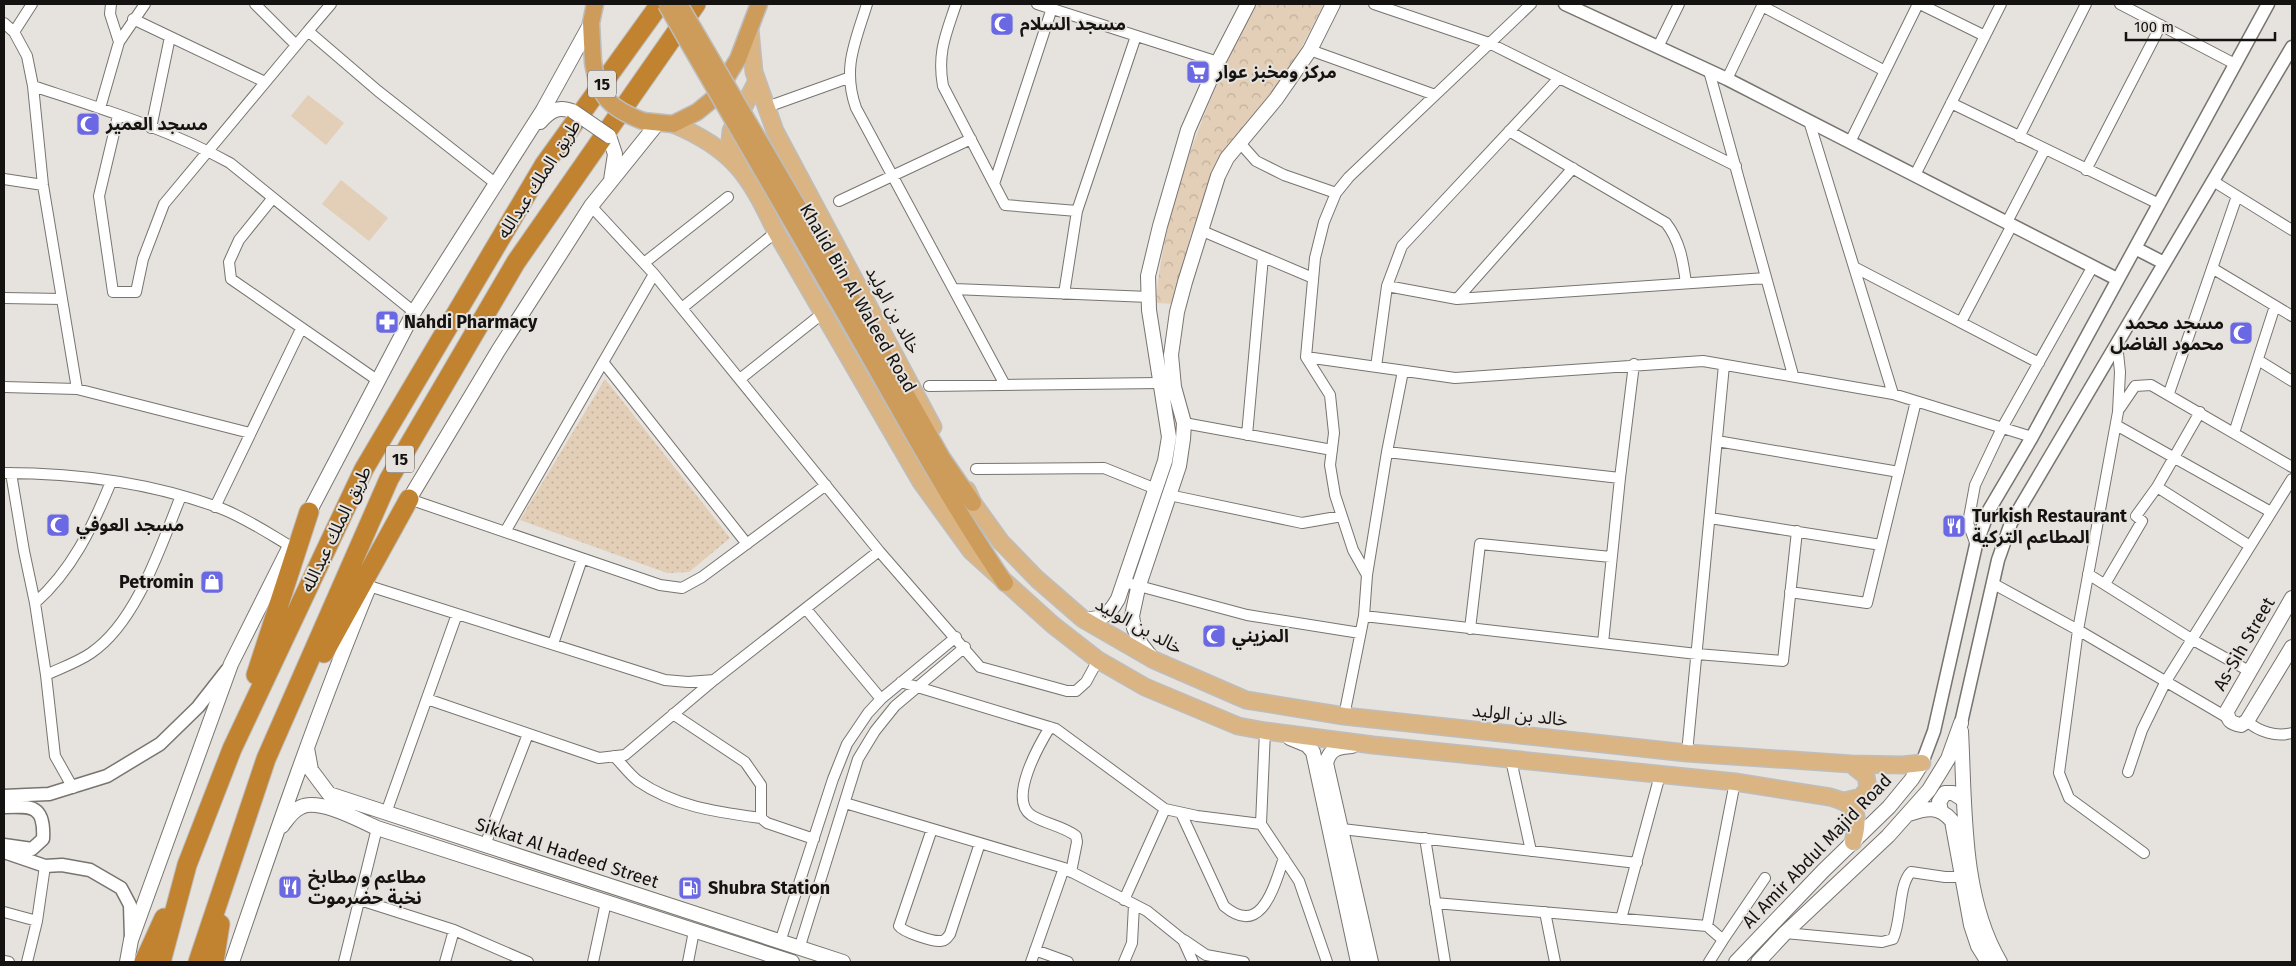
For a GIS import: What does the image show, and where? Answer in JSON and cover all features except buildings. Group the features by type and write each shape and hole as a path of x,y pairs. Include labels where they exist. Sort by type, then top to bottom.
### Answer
{"highway":[{"name":"15","path":"595,4 591,23 596,83 608,102 625,115 658,123"},
{"name":"طريق الملك عبدالله","path":"162,962 187,865 232,749 364,469 544,165 660,4"},
{"name":"Khalid Bin Al Waleed Road","path":"666,4 849,308 942,458 974,503"},
{"name":"Khalid Bin Al Waleed Road","path":"679,4 849,308 933,472 966,526 1005,583"},
{"name":"طريق الملك عبدالله","path":"198,962 266,759 389,478 516,262 696,4"},
{"name":"خالد بن الوليد","path":"658,123 697,112 713,99 738,59 759,4"},
{"path":"266,759 409,499"},
{"path":"232,749 309,512"},
{"path":"144,962 187,865"},
{"path":"214,962 226,876"}],"main road":[{"path":"1083,619 1102,618 1111,612 1124,582 1156,488 1170,437 1160,383 1148,276 1188,130 1218,62 1248,4"},
{"path":"1154,660 1141,644 1134,628 1132,616 1138,588 1179,466 1184,423 1174,386 1172,355 1177,312 1200,230 1218,176 1227,158 1276,99 1310,50 1333,4"},
{"path":"127,962 131,940 232,664 290,546 414,312 524,136 543,110 591,23"},
{"name":"خالد بن الوليد","path":"750,30 751,59 775,131 974,503 1001,542 1037,579 1083,619 1154,660 1246,700 1344,716 1687,753 1851,764 1902,765 1922,763"},
{"path":"757,81 731,131 730,141 740,167 756,190 776,232 936,505 970,551 1053,625 1098,660 1145,687 1238,726 1296,739 1308,746 1313,752 1358,962"},
{"path":"524,136 552,111 563,108 574,112 609,136 613,144 615,162 610,183"},
{"path":"232,962 274,837 334,671 369,586 409,499 498,350 591,206 658,123 700,135 740,167"},
{"name":"As-Sih Street","path":"2230,721 2227,711 2292,598"},
{"path":"2230,721 2241,725 2247,721 2292,647"},
{"path":"1961,722 1965,830 1971,874 1982,923 1990,944 2000,962"},
{"name":"Al Amir Abdul Majid Road","path":"1758,962 1785,932 1909,814 1938,779 1948,759 1961,722"},
{"path":"1264,731 1373,745 1735,782 1845,801 1861,797 1868,788 1866,776 1851,764"},
{"path":"1371,962 1326,763 1328,754 1336,748 1373,745"},
{"path":"307,748 311,770 327,800"},
{"name":"Al Amir Abdul Majid Road","path":"1736,962 1900,795 1922,763"},
{"path":"1964,800 1953,793 1945,793 1939,802 1941,811 1954,826 1971,925 1978,946 1988,962"},
{"name":"Sikkat Al Hadeed Street","path":"327,800 377,828 792,962"},
{"name":"Sikkat Al Hadeed Street","path":"274,837 292,813 302,806 327,800 386,813 843,962"},
{"path":"1845,801 1856,816 1858,824 1853,842"},
{"path":"1909,814 1924,809 1941,811"}],"street":[{"path":"14,32 32,4"},
{"path":"111,4 110,14 120,42"},
{"path":"100,108 120,42 145,4"},
{"path":"254,4 265,8 296,45"},
{"path":"118,116 99,196 113,292 136,292 143,259 164,204 210,152 265,82 331,4"},
{"path":"867,4 850,61 848,78 856,108 1005,385"},
{"path":"956,4 943,44 939,65 943,86 1005,205 1077,211"},
{"path":"1037,4 1218,62"},
{"path":"1374,4 1490,43 1736,166"},
{"path":"1368,575 1353,550 1335,495 1330,465 1334,433 1330,395 1306,357 1315,258 1324,222 1336,193 1370,155 1531,4"},
{"path":"1565,4 1727,79 2117,279"},
{"path":"1658,47 1679,4"},
{"path":"1850,142 1919,4 1985,36"},
{"path":"1915,175 2001,4"},
{"path":"2020,137 2086,4"},
{"path":"2120,4 2233,63"},
{"path":"1922,763 1940,707 1976,545 1989,510 2032,437 2233,63 2268,4"},
{"path":"1727,79 1763,5 1885,71"},
{"path":"994,184 1052,8"},
{"path":"133,20 265,82"},
{"path":"4,24 14,32 26,56 33,86 43,185 77,389"},
{"path":"2086,170 2161,25"},
{"path":"308,31 378,91 495,183"},
{"path":"1064,294 1077,211 1136,36"},
{"path":"151,128 170,37"},
{"path":"1961,722 1992,583 2011,523 2292,47"},
{"path":"1310,50 1434,95"},
{"path":"1709,71 1793,375"},
{"path":"767,107 848,78"},
{"path":"1376,367 1387,286 1394,261 1402,246 1559,78"},
{"path":"33,86 100,108 210,152 230,163 272,199 414,312"},
{"path":"1951,102 2086,170 2157,203"},
{"path":"1809,121 1894,394"},
{"path":"1509,131 1666,222 1674,233 1682,253 1686,283"},
{"path":"839,202 970,139"},
{"path":"1240,143 1256,161 1284,175 1336,193"},
{"path":"1961,322 2010,224 2044,149"},
{"path":"1457,299 1573,168"},
{"path":"4,178 43,185"},
{"path":"2213,182 2292,230"},
{"path":"2169,394 2237,196"},
{"path":"644,262 728,197"},
{"path":"272,199 239,240 229,262 231,279 377,380"},
{"path":"591,206 644,262 879,551 956,636 980,666 1067,691 1076,691 1086,682 1098,660"},
{"path":"1200,230 1313,278"},
{"path":"682,308 776,232"},
{"path":"2135,248 2164,263"},
{"path":"1247,435 1263,257"},
{"path":"1976,545 1968,523 1975,486 2002,428 2094,266"},
{"path":"1854,267 2039,363"},
{"path":"2212,268 2292,316"},
{"path":"504,532 654,274"},
{"path":"1387,286 1457,299 1766,278"},
{"path":"954,288 1149,297"},
{"path":"4,298 62,299"},
{"path":"2234,433 2275,306"},
{"path":"740,379 823,313"},
{"path":"215,507 301,329"},
{"path":"2118,343 2120,372 2118,412 2078,630 2059,774 2069,798 2144,853"},
{"path":"1306,357 1455,378 1634,364 1703,361 1793,375 1894,394 2032,437"},
{"path":"2258,360 2292,381"},
{"path":"604,362 747,544"},
{"path":"1603,643 1611,557 1634,364"},
{"path":"1687,753 1724,365"},
{"path":"1344,716 1364,616 1368,575 1387,452 1403,371"},
{"path":"929,386 1160,383"},
{"path":"2118,412 2135,386 2151,385 2200,412 2292,468"},
{"path":"4,387 77,389 250,433"},
{"path":"1790,592 1867,603 1916,401"},
{"path":"2105,584 2142,522 2136,516 2157,487 2172,457 2200,412"},
{"path":"1184,423 1332,450"},
{"path":"2116,425 2271,512"},
{"path":"1717,441 1899,472"},
{"path":"1387,452 1620,478"},
{"path":"976,470 1104,468 1156,488"},
{"path":"73,788 55,756 46,675 35,603 7,473 57,473 181,496 215,507 290,546"},
{"path":"2128,772 2142,730 2166,681 2292,479"},
{"path":"35,603 50,590 73,562 96,520 111,482"},
{"path":"409,499 660,585 682,588 702,577 826,485"},
{"path":"2157,487 2250,546"},
{"path":"1169,495 1302,523 1342,516"},
{"path":"46,675 92,653 116,629 146,582 181,496"},
{"path":"1710,518 1881,544"},
{"path":"1364,616 1697,654 1783,661 1797,531"},
{"path":"1470,629 1480,544 1611,557"},
{"path":"427,699 599,758 624,755 714,680 879,551"},
{"path":"553,644 582,559"},
{"path":"2088,574 2193,640 2249,671"},
{"path":"1124,582 1138,588 1247,615 1360,633"},
{"path":"1992,583 2078,630 2141,669 2166,681 2230,721"},
{"path":"369,586 665,680 688,682 714,680"},
{"path":"806,609 881,698"},
{"path":"386,813 457,614"},
{"path":"780,942 847,744 868,712 881,698 956,636"},
{"path":"799,948 858,759 875,730 895,706 965,647"},
{"path":"4,796 49,794 107,776 160,744 198,707 232,664"},
{"path":"900,682 1056,729 1164,809 1261,824"},
{"path":"673,714 745,762 754,772 761,785 761,818"},
{"path":"2247,721 2256,729 2278,735 2292,733"},
{"path":"1031,962 1077,842 1076,836 1031,815 1025,808 1022,799 1033,756 1050,727"},
{"path":"1264,731 1261,824 1299,881 1327,962"},
{"path":"484,845 528,734"},
{"path":"614,756 636,780 668,799 708,811 761,818 767,823 814,839"},
{"path":"1512,760 1531,850"},
{"path":"1621,919 1660,775"},
{"path":"1707,926 1735,782"},
{"path":"845,803 1067,870 1134,905 1206,955 1244,962"},
{"path":"4,807 30,806 38,812 44,822 43,839 32,848 4,845"},
{"path":"1124,900 1164,809"},
{"path":"1182,813 1224,906 1234,915 1248,916 1261,910 1269,898 1284,858"},
{"path":"344,962 377,828"},
{"path":"932,829 899,926 907,932 942,941 950,934 980,844"},
{"path":"1342,829 1637,863"},
{"path":"1425,838 1444,962"},
{"path":"4,852 44,866 62,864 90,870 121,888 130,905 131,940"},
{"path":"27,962 37,921 44,866"},
{"path":"1785,932 1882,942 1893,939 1898,928 1905,878 1911,872 1945,877 1962,877"},
{"path":"1709,962 1764,878"},
{"path":"360,900 454,930 528,962"},
{"path":"593,962 606,902"},
{"path":"1435,903 1707,926 1723,940"},
{"path":"1124,962 1132,943 1134,905"},
{"path":"4,912 37,921"},
{"path":"1545,912 1555,962"},
{"path":"445,962 454,930"},
{"path":"688,962 694,931"},
{"path":"1183,940 1193,962"},
{"path":"1036,950 1068,962"},
{"path":"4,961 9,962"}],"green space":[{"path":"1255,4 1324,4 1278,92 1216,167 1190,237 1177,304 1156,303 1160,265 1168,226 1191,149 1222,74"},
{"path":"308,95 344,123 326,145 291,116"},
{"path":"341,180 388,218 369,241 322,204"},
{"path":"605,379 730,538 689,572 667,573 520,520"}],"place":[{"name":"مسجد السلام","path":"1002,24"},
{"name":"مركز ومخبز عوار","path":"1198,72"},
{"name":"مسجد العمير","path":"88,124"},
{"name":"Nahdi Pharmacy","path":"387,322"},
{"name":"مسجد محمد محمود الفاضل","path":"2241,333"},
{"name":"مسجد العوفي","path":"58,525"},
{"name":"Turkish Restaurant المطاعم التركية","path":"1954,526"},
{"name":"Petromin","path":"212,582"},
{"name":"المزيني","path":"1214,636"},
{"name":"مطاعم و مطابخ نخبة حضرموت","path":"290,887"},
{"name":"Shubra Station","path":"690,888"}]}
